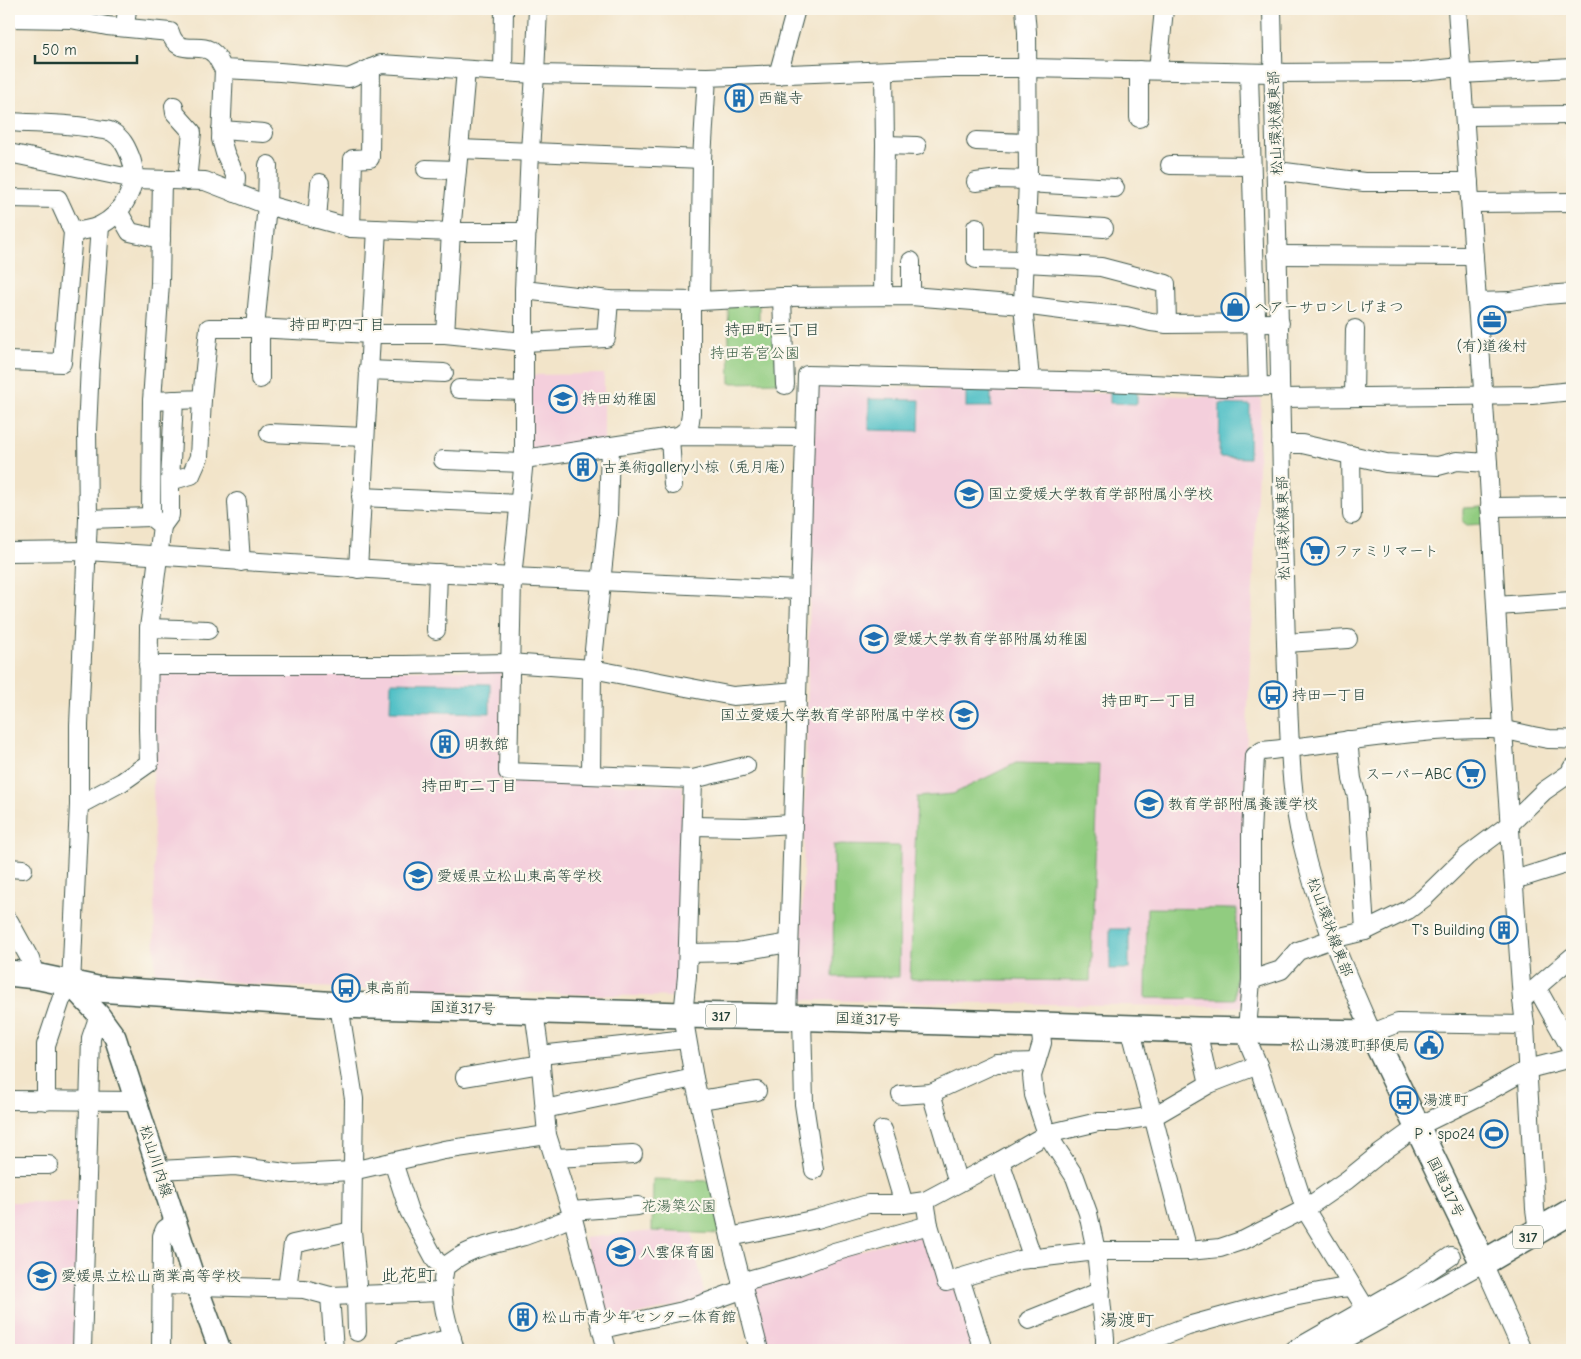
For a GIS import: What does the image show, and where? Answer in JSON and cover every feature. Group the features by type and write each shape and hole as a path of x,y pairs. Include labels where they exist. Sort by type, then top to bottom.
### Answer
{"highway":[{"name":"国道317号","path":"9,973 35,976 97,989 339,1004 534,1011 685,1027 794,1017 1196,1030 1372,1033 1483,1263"},
{"name":"317","path":"1483,1263 1572,1211"}],"main road":[{"name":"松山川内線","path":"71,985 115,1037 196,1285 220,1350"}],"street":[{"path":"125,27 127,9"},
{"path":"503,72 504,9"},
{"path":"538,9 524,290 524,461 512,578 508,772 694,779 746,766"},
{"path":"778,75 796,9"},
{"path":"1025,9 1028,68 1023,305 1030,380"},
{"path":"1158,70 1164,9"},
{"name":"松山環状線東部","path":"1272,9 1277,171 1281,444 1290,748 1297,814 1302,842 1314,886 1332,939 1372,1033"},
{"path":"1457,9 1484,396 1503,730 1538,1231"},
{"path":"9,18 71,19 170,32 177,44 186,48 207,49 213,52 224,69 349,78 382,64 536,74 707,77 1028,68 1274,74 1572,68"},
{"path":"350,228 353,159 370,158 371,68"},
{"path":"224,69 221,139 236,178 235,193"},
{"path":"445,334 451,232 466,70"},
{"path":"1139,70 1139,118"},
{"path":"883,296 884,71"},
{"path":"1249,73 1258,386"},
{"path":"675,436 688,428 691,413 707,77"},
{"path":"174,106 175,113 192,132 187,181"},
{"path":"1464,116 1572,115"},
{"path":"9,122 89,127 111,132 125,143 133,163 134,179 129,196 118,211 100,226 73,232"},
{"path":"221,130 264,133"},
{"path":"976,141 1027,143"},
{"path":"885,145 917,146"},
{"path":"459,148 702,159"},
{"path":"9,153 134,179 205,181 267,204 350,228 451,232 527,232"},
{"path":"260,379 257,328 267,204 268,165"},
{"path":"1170,165 1251,166"},
{"path":"426,169 457,170"},
{"path":"1277,171 1364,182 1469,182"},
{"path":"976,182 999,179 1115,188"},
{"path":"79,805 122,782 149,763 149,628 159,557 152,401 160,283 162,180"},
{"path":"318,219 320,183"},
{"path":"9,198 58,199 73,232 62,363"},
{"path":"1471,203 1572,202"},
{"path":"118,211 130,232 161,239"},
{"path":"1026,223 1104,228"},
{"path":"46,1101 46,1046 60,1000 71,985 88,519 90,365 100,226"},
{"path":"976,227 976,259 1101,267 1166,284 1167,324"},
{"path":"358,569 376,229"},
{"path":"1277,255 1474,256"},
{"path":"911,261 911,296"},
{"path":"524,290 609,300 696,301 782,297 911,296 1126,316 1167,324 1280,323"},
{"path":"1477,302 1510,301 1572,293"},
{"path":"782,297 785,385"},
{"path":"170,481 191,475 199,457 209,328 257,328 371,334 445,334 524,342 606,338 609,300"},
{"path":"1354,397 1355,330"},
{"path":"9,361 90,365"},
{"path":"368,370 444,372"},
{"path":"814,1170 794,1017 789,943 797,691 798,590 807,375 1222,387 1258,386 1280,392 1354,397 1532,395 1572,391"},
{"path":"459,389 524,391"},
{"path":"152,401 202,399"},
{"path":"88,519 156,522 170,515 174,400"},
{"path":"269,433 365,437"},
{"path":"673,485 675,436"},
{"path":"443,460 524,461 675,436 805,437"},
{"path":"1281,444 1302,444 1386,463 1413,472 1438,466 1446,462 1488,463"},
{"path":"591,775 592,669 608,516 610,446"},
{"path":"1351,455 1352,514"},
{"path":"361,496 519,504"},
{"path":"237,502 240,562"},
{"path":"1490,508 1572,506"},
{"path":"9,552 86,551 438,574 798,590"},
{"path":"436,630 438,574"},
{"path":"1496,606 1572,601"},
{"path":"149,628 208,630"},
{"path":"1286,643 1348,639"},
{"path":"148,665 509,663 592,669 733,696 797,691"},
{"path":"1366,1309 1305,1209 1258,1065 1249,1044 1247,1030 1252,980 1251,834 1255,756 1262,752 1348,740 1490,729 1572,740"},
{"path":"1348,740 1352,779 1357,797 1365,931"},
{"path":"1252,980 1281,970 1298,951 1332,939 1365,931 1408,910 1424,898 1467,856 1510,824 1544,791 1570,773 1572,768"},
{"path":"694,779 685,1027 694,1078 730,1237 760,1350"},
{"path":"693,826 792,824"},
{"path":"1514,880 1572,862"},
{"path":"9,921 30,959 35,976"},
{"path":"688,953 736,952 789,943"},
{"path":"1522,1000 1572,958"},
{"path":"1538,988 1572,1051"},
{"path":"339,1004 354,1099 352,1231 357,1295 357,1332"},
{"path":"534,1011 547,1135 572,1214 607,1350"},
{"path":"82,1350 91,1038 99,1016"},
{"path":"1372,1033 1398,1023 1525,1025"},
{"path":"1040,1024 1042,1043 1032,1076 1034,1095 1047,1134 1075,1177 1088,1213 1096,1251 1101,1291 1105,1350"},
{"path":"465,1077 685,1027"},
{"path":"1130,1027 1188,1251"},
{"path":"1196,1030 1209,1084"},
{"path":"925,1201 929,1225 946,1282 1020,1260 1033,1258 1096,1251 1188,1251 1220,1248 1244,1240 1305,1209 1417,1127 1478,1097 1528,1069 1567,1059 1572,1055"},
{"path":"901,1095 931,1093 996,1063 1036,1062"},
{"path":"730,1237 817,1219 868,1204 904,1204 925,1201 1047,1134 1098,1122 1116,1122 1154,1116 1209,1084 1258,1065"},
{"path":"544,1108 694,1078"},
{"path":"700,1100 757,1092"},
{"path":"931,1093 958,1183"},
{"path":"9,1100 137,1102"},
{"path":"882,1130 904,1204"},
{"path":"159,1170 235,1166 293,1174 352,1171 444,1150 547,1135"},
{"path":"554,1158 632,1154"},
{"path":"1000,1161 1033,1258"},
{"path":"393,1162 409,1211 436,1262 446,1267"},
{"path":"9,1165 48,1165"},
{"path":"403,1350 453,1344 442,1292 446,1267 459,1256 482,1246 522,1237 572,1214 638,1206"},
{"path":"161,1350 162,1236 165,1229 175,1222"},
{"path":"602,1329 683,1311 834,1252 929,1225"},
{"path":"287,1288 293,1244 352,1231"},
{"path":"1294,1350 1408,1285 1451,1256"},
{"path":"1326,1350 1483,1263 1522,1350"},
{"path":"960,1278 983,1350"},
{"path":"161,1285 287,1288 330,1296 442,1292"},
{"path":"1126,1350 1188,1326 1283,1300 1352,1287"},
{"path":"1029,1320 1101,1291"},
{"path":"330,1296 334,1350"}],"shaded area":[{"path":"604,374 604,441 528,453 528,375"},
{"path":"815,385 1261,398 1246,755 1242,1007 800,1000"},
{"name":"愛媛県立松山東高等学校","path":"152,670 501,670 501,781 683,786 681,971 676,997 272,986 155,974"},
{"name":"愛媛県立松山商業高等学校","path":"9,1202 77,1202 75,1350 9,1350"},
{"path":"652,1231 692,1233 705,1299 608,1322 584,1238"},
{"path":"925,1231 957,1282 978,1350 763,1350 749,1291 754,1283"}],"green space":[{"name":"持田若宮公園","path":"759,303 759,324 781,324 783,382 730,383 728,304"},
{"path":"1483,507 1484,524 1467,525 1463,522 1463,508"},
{"path":"1016,763 1099,765 1090,981 910,979 917,797 953,794"},
{"path":"834,845 900,846 899,977 833,977"},
{"path":"1147,908 1237,909 1235,999 1146,998"},
{"name":"花湯築公園","path":"653,1179 711,1181 720,1234 652,1231"}],"water":[{"path":"1110,390 1137,391 1137,404 1110,403"},
{"path":"966,391 991,391 991,407 966,407"},
{"path":"869,399 920,400 919,431 869,430"},
{"path":"1220,404 1250,405 1249,458 1219,457"},
{"path":"391,682 490,684 490,713 390,711"},
{"path":"1110,929 1129,929 1129,969 1110,969"}],"place":[{"name":"西龍寺","path":"739,98"},
{"name":"ヘアーサロンしげまつ","path":"1235,307"},
{"name":"(有)道後村","path":"1492,320"},
{"name":"持田幼稚園","path":"563,399"},
{"name":"古美術gallery小椋（兎月庵）","path":"583,467"},
{"name":"国立愛媛大学教育学部附属小学校","path":"969,494"},
{"name":"ファミリマート","path":"1315,551"},
{"name":"愛媛大学教育学部附属幼稚園","path":"874,639"},
{"name":"持田一丁目","path":"1273,695"},
{"name":"国立愛媛大学教育学部附属中学校","path":"964,715"},
{"name":"明教館","path":"445,744"},
{"name":"スーパーABC","path":"1471,774"},
{"name":"教育学部附属養護学校","path":"1149,804"},
{"name":"愛媛県立松山東高等学校","path":"418,876"},
{"name":"T's Building","path":"1504,930"},
{"name":"東高前","path":"346,988"},
{"name":"松山湯渡町郵便局","path":"1429,1045"},
{"name":"湯渡町","path":"1404,1100"},
{"name":"P・spo24","path":"1494,1134"},
{"name":"八雲保育園","path":"621,1252"},
{"name":"愛媛県立松山商業高等学校","path":"42,1276"},
{"name":"松山市青少年センター体育館","path":"523,1317"}],"district":[{"name":"持田町四丁目","path":"337,324"},
{"name":"持田町三丁目","path":"772,329"},
{"name":"持田町一丁目","path":"1149,700"},
{"name":"持田町二丁目","path":"469,785"},
{"name":"此花町","path":"408,1275"},
{"name":"湯渡町","path":"1127,1320"}]}
